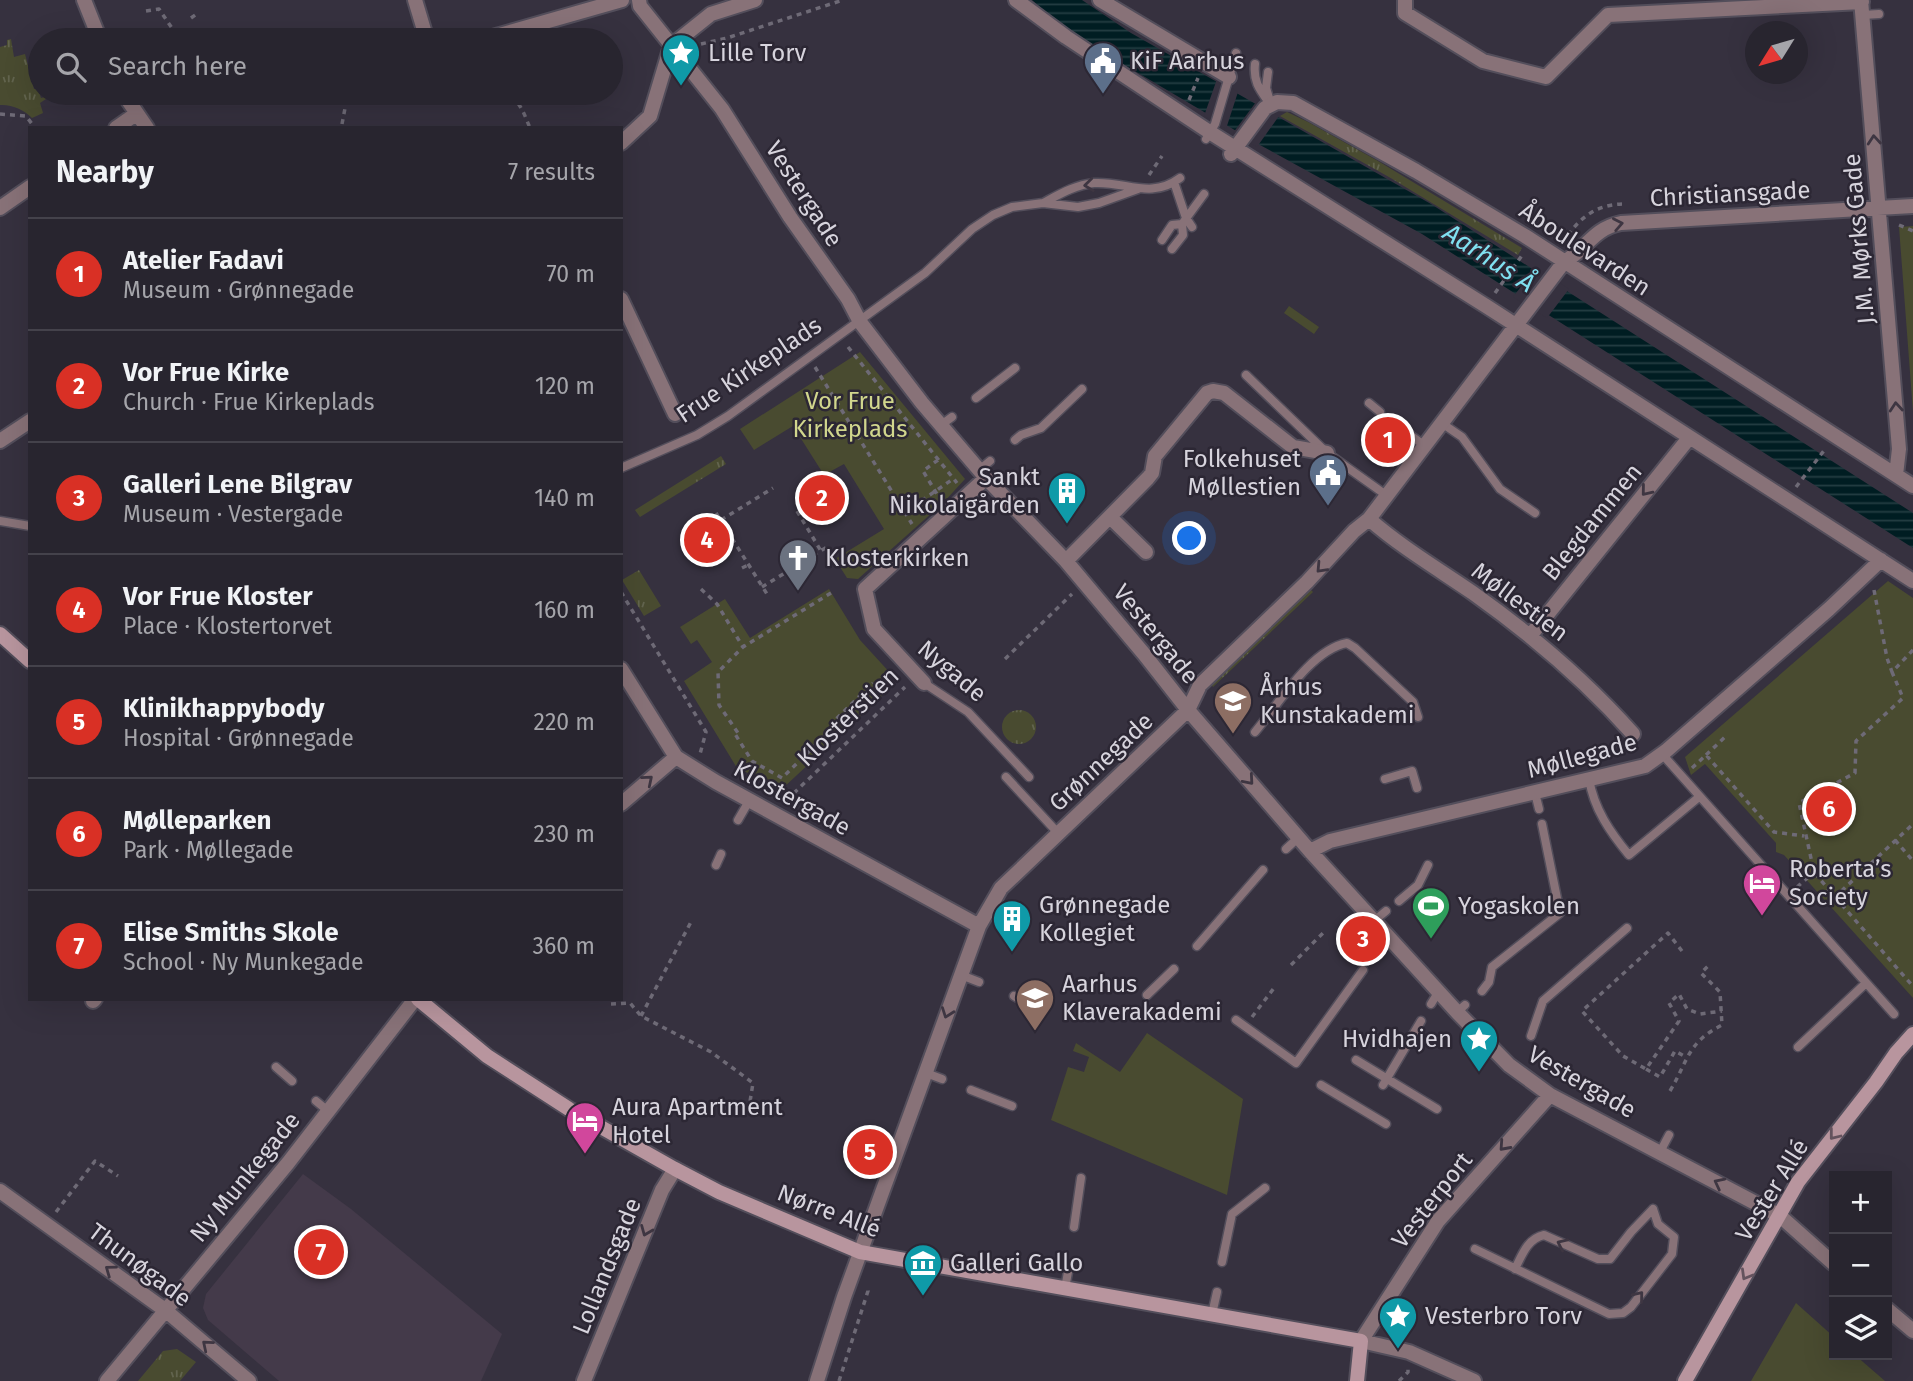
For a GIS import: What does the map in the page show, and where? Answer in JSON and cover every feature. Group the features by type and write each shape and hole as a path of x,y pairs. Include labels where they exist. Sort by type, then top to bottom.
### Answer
{"street":[{"path":"84,0 95,28"},
{"path":"415,0 423,28"},
{"path":"524,28 622,0"},
{"path":"623,141 650,116 671,47 711,14 755,0"},
{"path":"1016,0 1066,37 1235,148 1486,306 1519,322 1689,438 1913,581"},
{"path":"1100,0 1228,82"},
{"path":"1405,0 1405,13 1483,61 1546,76 1608,15 1862,6"},
{"name":"Vestergade","path":"640,3 671,47 722,110 790,217 848,299 860,322 1066,561 1188,710 1232,755 1310,851 1390,937 1435,998 1461,1009 1550,1096 1660,1152 1679,1169 1780,1216 1829,1260"},
{"name":"J.M. Mørks Gade","path":"1862,6 1899,449 1896,475"},
{"name":"Åboulevarden","path":"1268,106 1284,102 1302,107 1416,171 1564,262 1913,486"},
{"path":"133,105 145,126"},
{"path":"1235,148 1268,106"},
{"path":"119,126 136,114"},
{"path":"0,208 28,188"},
{"name":"Christiansgade","path":"1564,262 1577,255 1598,231 1621,223 1913,206"},
{"name":"Grønnegade","path":"817,1381 860,1252 978,926 1001,888 1188,710 1200,685 1369,519 1564,262"},
{"path":"623,303 675,414"},
{"path":"1066,561 1148,478 1152,473 1155,456 1207,393 1224,393 1293,447 1327,453"},
{"path":"0,441 28,422"},
{"name":"Blegdammen","path":"1530,636 1689,438"},
{"path":"921,538 967,496 985,470"},
{"path":"1110,517 1146,552"},
{"name":"Møllestien","path":"1369,519 1386,534 1530,636 1589,686 1633,734"},
{"name":"Nygade","path":"920,680 874,629 865,589 921,538"},
{"name":"Møllegade","path":"1310,851 1331,841 1426,814 1535,793 1645,766 1829,609 1881,560"},
{"path":"0,634 28,659"},
{"name":"Klostergade","path":"623,672 676,757 780,818 978,926"},
{"path":"623,802 676,757"},
{"name":"Ny Munkegade","path":"107,1381 288,1163 414,1001"},
{"name":"Nørre Allé","path":"418,1001 487,1056 569,1109 675,1170 719,1192 860,1252 1361,1340"},
{"name":"Vester Allé","path":"1685,1381 1798,1182 1913,1034"},
{"name":"Vesterport","path":"1361,1340 1441,1223 1550,1096"},
{"name":"Lollandsgade","path":"584,1381 662,1191 675,1170"},
{"name":"Thunøgade","path":"0,1191 165,1310 249,1381"},
{"path":"1892,1312 1913,1331"},
{"path":"1357,1381 1361,1340 1409,1352 1474,1381"}],"lane":[{"path":"1862,6 1879,14"},
{"path":"1211,132 1236,53"},
{"path":"1255,64 1254,76 1268,106"},
{"path":"1268,72 1268,106"},
{"path":"1043,203 1072,187 1096,183 1138,189 1157,188 1177,180 1184,221 1183,234 1172,249"},
{"path":"1043,203 1077,207 1099,203 1138,189"},
{"path":"1162,240 1172,225 1184,221 1203,194"},
{"name":"Frue Kirkeplads","path":"623,467 697,435 729,416 925,273 972,229 993,215 1012,207 1043,203"},
{"path":"1184,221 1192,228"},
{"path":"976,398 1015,368"},
{"path":"1246,375 1327,453 1386,495"},
{"path":"1015,440 1041,428 1082,389"},
{"path":"1369,403 1380,412"},
{"path":"1443,424 1462,437 1500,489 1535,513"},
{"path":"1406,432 1425,446"},
{"path":"0,521 28,526"},
{"path":"1255,732 1281,695 1335,645 1347,643 1356,648 1412,702 1418,716"},
{"name":"Nygade","path":"920,680 968,712 1029,777"},
{"path":"1662,754 1894,1014"},
{"path":"1385,779 1412,771 1417,788"},
{"path":"1006,777 1058,833"},
{"path":"1589,779 1593,800 1611,832 1629,855 1699,797"},
{"path":"1535,793 1539,808"},
{"path":"738,820 749,800"},
{"path":"1482,991 1489,982 1492,967 1560,913 1542,824"},
{"path":"1286,849 1299,837"},
{"path":"716,865 721,854"},
{"path":"1399,901 1418,885 1428,865"},
{"path":"1197,946 1263,870"},
{"path":"1374,921 1386,911"},
{"path":"1531,1036 1543,1001 1627,928"},
{"path":"1378,948 1390,937"},
{"path":"1147,995 1174,970"},
{"path":"1236,1020 1296,1063 1363,970"},
{"path":"961,975 978,982"},
{"path":"1798,1047 1866,983"},
{"path":"1014,996 1035,1008"},
{"path":"1385,1082 1421,1021"},
{"path":"1356,1060 1385,1082 1437,1109"},
{"path":"276,1067 292,1081"},
{"path":"926,1073 942,1079"},
{"path":"1321,1085 1369,1108 1386,1124"},
{"path":"971,1090 1012,1106"},
{"path":"316,1101 328,1111"},
{"path":"1660,1152 1669,1135"},
{"path":"1074,1227 1081,1178"},
{"path":"1222,1262 1232,1214 1265,1188"},
{"path":"1475,1249 1515,1269 1609,1314 1623,1313 1663,1267 1672,1254 1674,1237 1658,1224 1653,1209 1610,1258 1598,1259 1544,1235 1533,1240 1525,1249 1515,1269"},
{"path":"1065,1289 1069,1266"},
{"path":"1212,1314 1217,1292"}],"path":[{"path":"727,38 843,0"},
{"path":"146,11 159,9 173,28"},
{"path":"191,18 198,13"},
{"path":"1185,107 1202,70"},
{"path":"342,124 346,105"},
{"path":"519,105 529,126"},
{"path":"0,114 26,116 34,126"},
{"path":"1497,290 1521,257"},
{"path":"840,337 967,496"},
{"path":"810,358 921,538"},
{"path":"1797,485 1826,448"},
{"path":"939,460 923,471 949,512"},
{"path":"905,512 953,479"},
{"path":"721,520 773,488"},
{"path":"797,511 821,551"},
{"path":"716,513 767,594"},
{"path":"762,587 827,547"},
{"path":"742,568 748,565"},
{"path":"1005,659 1084,583"},
{"path":"701,589 717,604 743,647"},
{"path":"1874,590 1887,658 1903,698 1856,741 1856,773 1799,803 1804,836 1814,872 1911,984"},
{"path":"831,593 743,647 718,672 719,705 738,733 735,734 752,761 782,778 873,683"},
{"path":"623,595 706,732 695,769"},
{"path":"1892,673 1913,650"},
{"name":"Klosterstien","path":"780,818 794,793 920,680"},
{"path":"1685,762 1690,769 1725,737"},
{"path":"1706,755 1774,832 1804,836"},
{"path":"1835,897 1913,824"},
{"path":"1895,841 1913,860"},
{"path":"1795,888 1814,872"},
{"path":"641,1016 691,922"},
{"path":"1291,965 1323,933"},
{"path":"1682,951 1668,933 1582,1011 1623,1056 1660,1077 1675,1051 1686,1057"},
{"path":"1670,1091 1686,1057 1703,1035 1722,1025 1720,992 1701,973 1708,966"},
{"path":"1245,1026 1274,988"},
{"path":"1646,1069 1679,1021 1669,1003 1679,993 1687,1009 1700,1014 1722,1011"},
{"path":"611,1004 630,1003 641,1016 711,1052 753,1083 748,1114"},
{"path":"47,1224 95,1161 118,1176"}],"shaded area":[{"path":"303,1174 351,1209 502,1334 481,1381 279,1381 208,1320 203,1308 206,1294"}],"green space":[{"path":"11,39 14,57 25,54 28,66 28,105 41,105 43,113 32,118 18,108 0,105 0,47 7,45 7,40"},
{"path":"1287,112 1378,161 1522,248 1518,255 1389,177 1280,116"},
{"path":"1913,226 1913,412 1899,227"},
{"path":"1289,306 1319,327 1314,334 1284,313"},
{"name":"Vor Frue Kirkeplads","path":"860,352 965,479 943,503 858,579 847,578 835,559 884,529 844,464 824,475 793,426 754,450 740,429"},
{"path":"721,456 726,464 640,517 635,510"},
{"path":"639,570 661,606 644,616 623,579"},
{"path":"1888,581 1913,598 1913,998 1784,855 1776,852 1776,843 1705,764 1691,775 1685,757"},
{"path":"829,589 860,640 892,675 879,688 884,694 782,789 737,768 684,681 712,662 697,640 691,644 680,627 725,599 750,638"},
{"path":"1310,589 1313,592 1213,687 1211,684"},
{"path":"1019,710 1031,715 1036,727 1031,739 1019,744 1007,739 1002,727 1007,715"},
{"path":"1147,1033 1243,1099 1227,1195 1051,1120 1068,1067 1084,1072 1089,1057 1073,1051 1076,1043 1120,1072"},
{"path":"1796,1303 1829,1333 1829,1360 1861,1360 1885,1381 1751,1381"},
{"path":"177,1349 196,1362 180,1381 138,1381 163,1351"}],"water":[{"name":"Aarhus Å","path":"1032,0 1082,0 1131,33 1431,204 1913,513 1913,548 1422,234 1260,145 1106,54 1053,18"}],"pier":[{"path":"1217,79 1238,92 1226,129 1204,116"},
{"path":"1256,102 1279,116 1257,147 1233,133"},
{"path":"1536,267 1569,289 1547,318 1513,297"}],"place":[{"name":"Lille Torv","path":"681,87"},
{"name":"KiF Aarhus","path":"1103,95"},
{"name":"Atelier Fadavi","path":"1388,440"},
{"name":"Vor Frue Kirke","path":"822,498"},
{"name":"Folkehuset Møllestien","path":"1328,507"},
{"name":"Sankt Nikolaigården","path":"1067,525"},
{"name":"Vor Frue Kloster","path":"707,540"},
{"name":"Klosterkirken","path":"798,592"},
{"name":"Århus Kunstakademi","path":"1233,735"},
{"name":"Mølleparken","path":"1829,809"},
{"name":"Roberta’s Society","path":"1762,917"},
{"name":"Galleri Lene Bilgrav","path":"1363,939"},
{"name":"Yogaskolen","path":"1431,940"},
{"name":"Grønnegade Kollegiet","path":"1012,953"},
{"name":"Aarhus Klaverakademi","path":"1035,1032"},
{"name":"Hvidhajen","path":"1479,1073"},
{"name":"Klinikhappybody","path":"870,1152"},
{"name":"Aura Apartment Hotel","path":"585,1155"},
{"name":"Elise Smiths Skole","path":"321,1252"},
{"name":"Galleri Gallo","path":"923,1297"},
{"name":"Vesterbro Torv","path":"1398,1350"}]}
